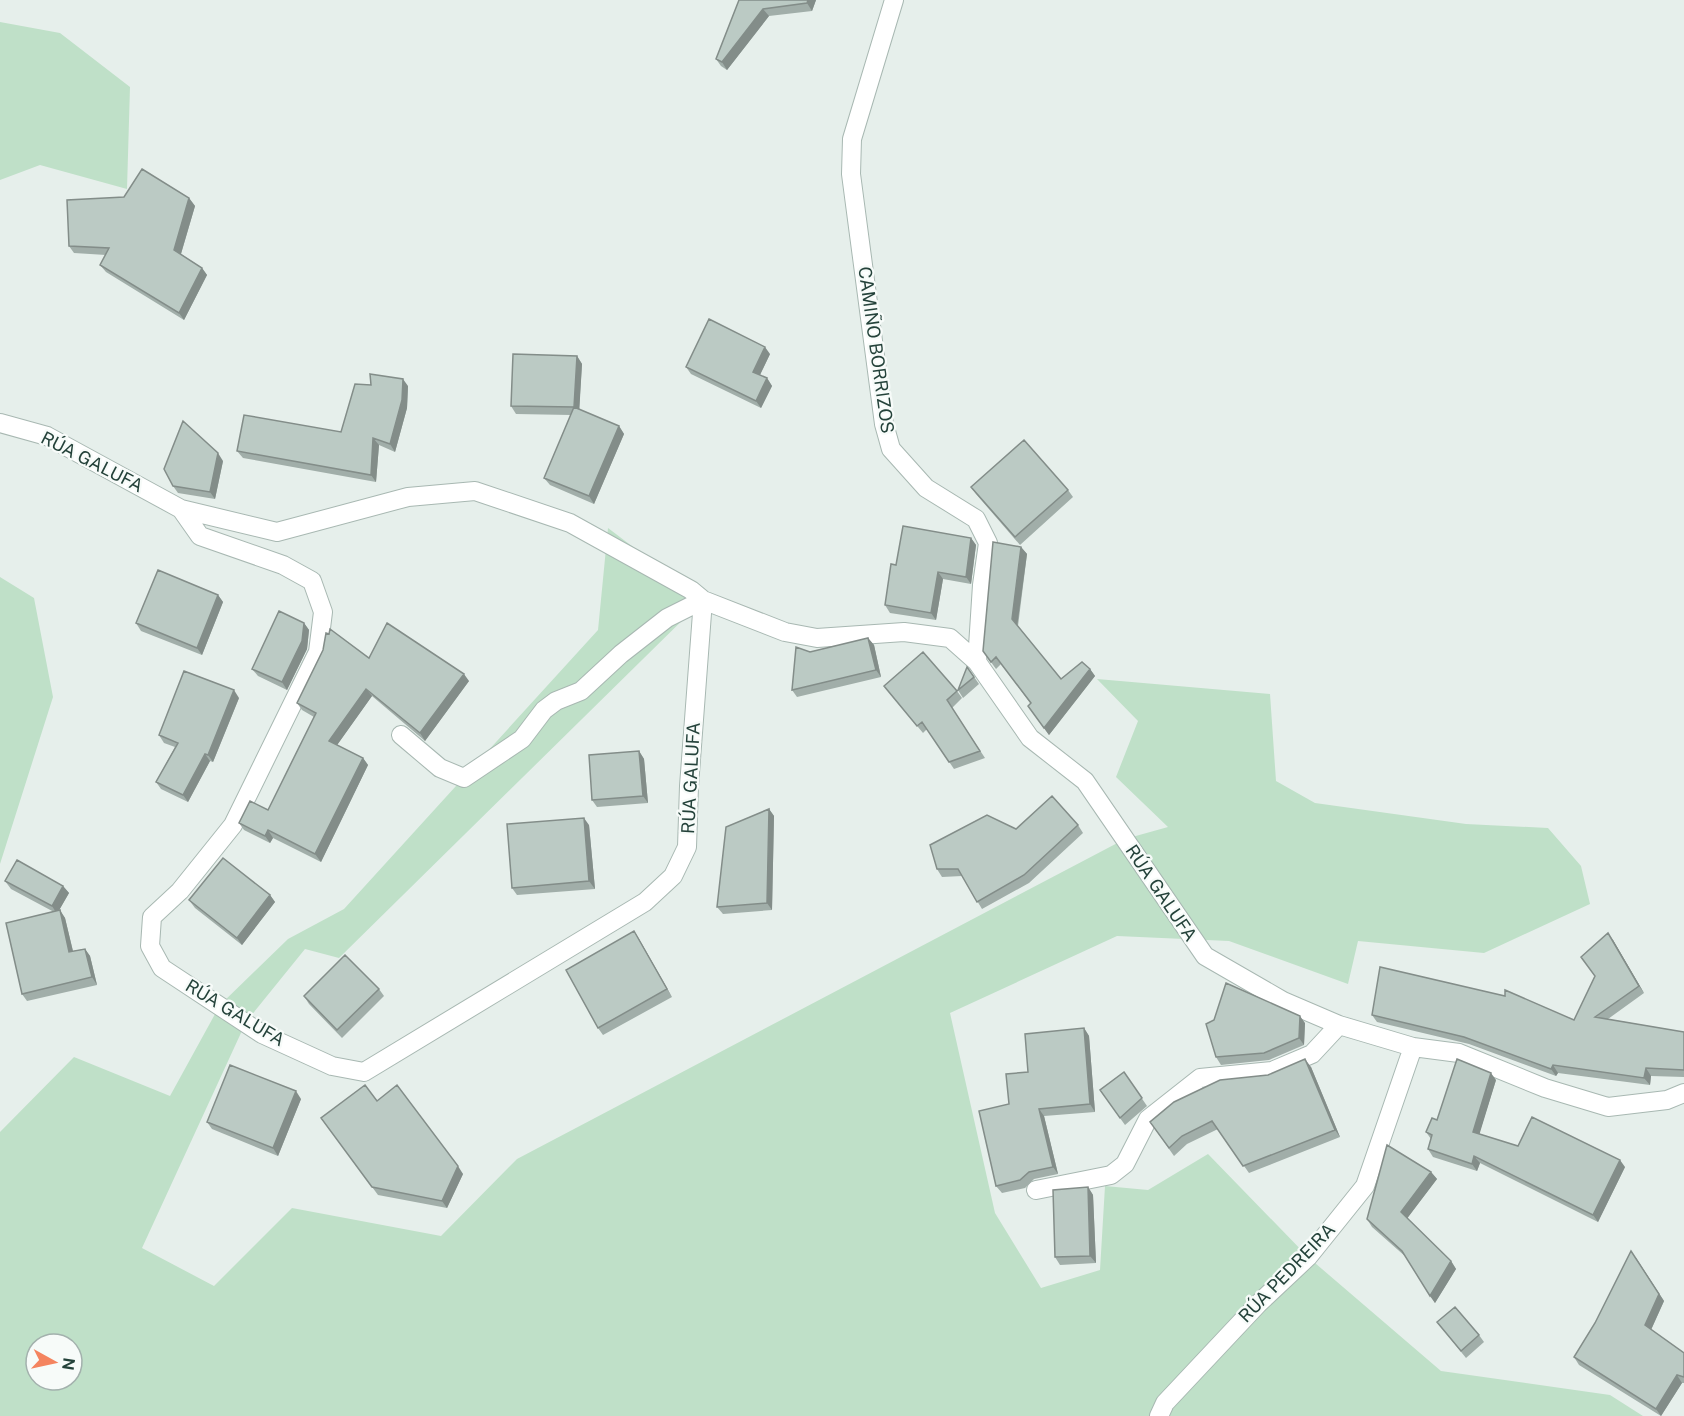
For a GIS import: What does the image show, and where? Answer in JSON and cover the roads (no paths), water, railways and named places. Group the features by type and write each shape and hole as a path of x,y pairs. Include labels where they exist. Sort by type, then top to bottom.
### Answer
{"street":[{"name":"CAMIÑO BORRIZOS","path":"894,0 852,139 851,174 884,424 891,449 926,488 976,519 988,543 982,585 977,662"},
{"name":"RÚA GALUFA","path":"0,423 47,436 181,509 277,532 408,497 475,491 570,523 691,590 703,600 785,632 817,638 904,632 950,638 977,662 1030,738 1085,781 1205,956 1283,1001 1339,1024 1413,1047 1459,1053 1545,1088 1608,1107 1676,1096"},
{"name":"RÚA GALUFA","path":"181,509 200,536 283,565 312,581 323,612 318,652 234,825 180,891 152,917 150,946 162,968 262,1034 332,1066 364,1072 645,902 673,876 687,847 689,786 703,600"},
{"path":"401,735 440,768 464,778 522,739 544,710 555,700 582,691 621,654 667,618 703,600"},
{"path":"1036,1190 1111,1175 1125,1164 1148,1119 1200,1078 1272,1071 1312,1054 1339,1024"},
{"name":"RÚA PEDREIRA","path":"1159,1416 1165,1403 1258,1304 1308,1257 1365,1186 1413,1047"},
{"path":"1676,1096 1684,1110"}]}
